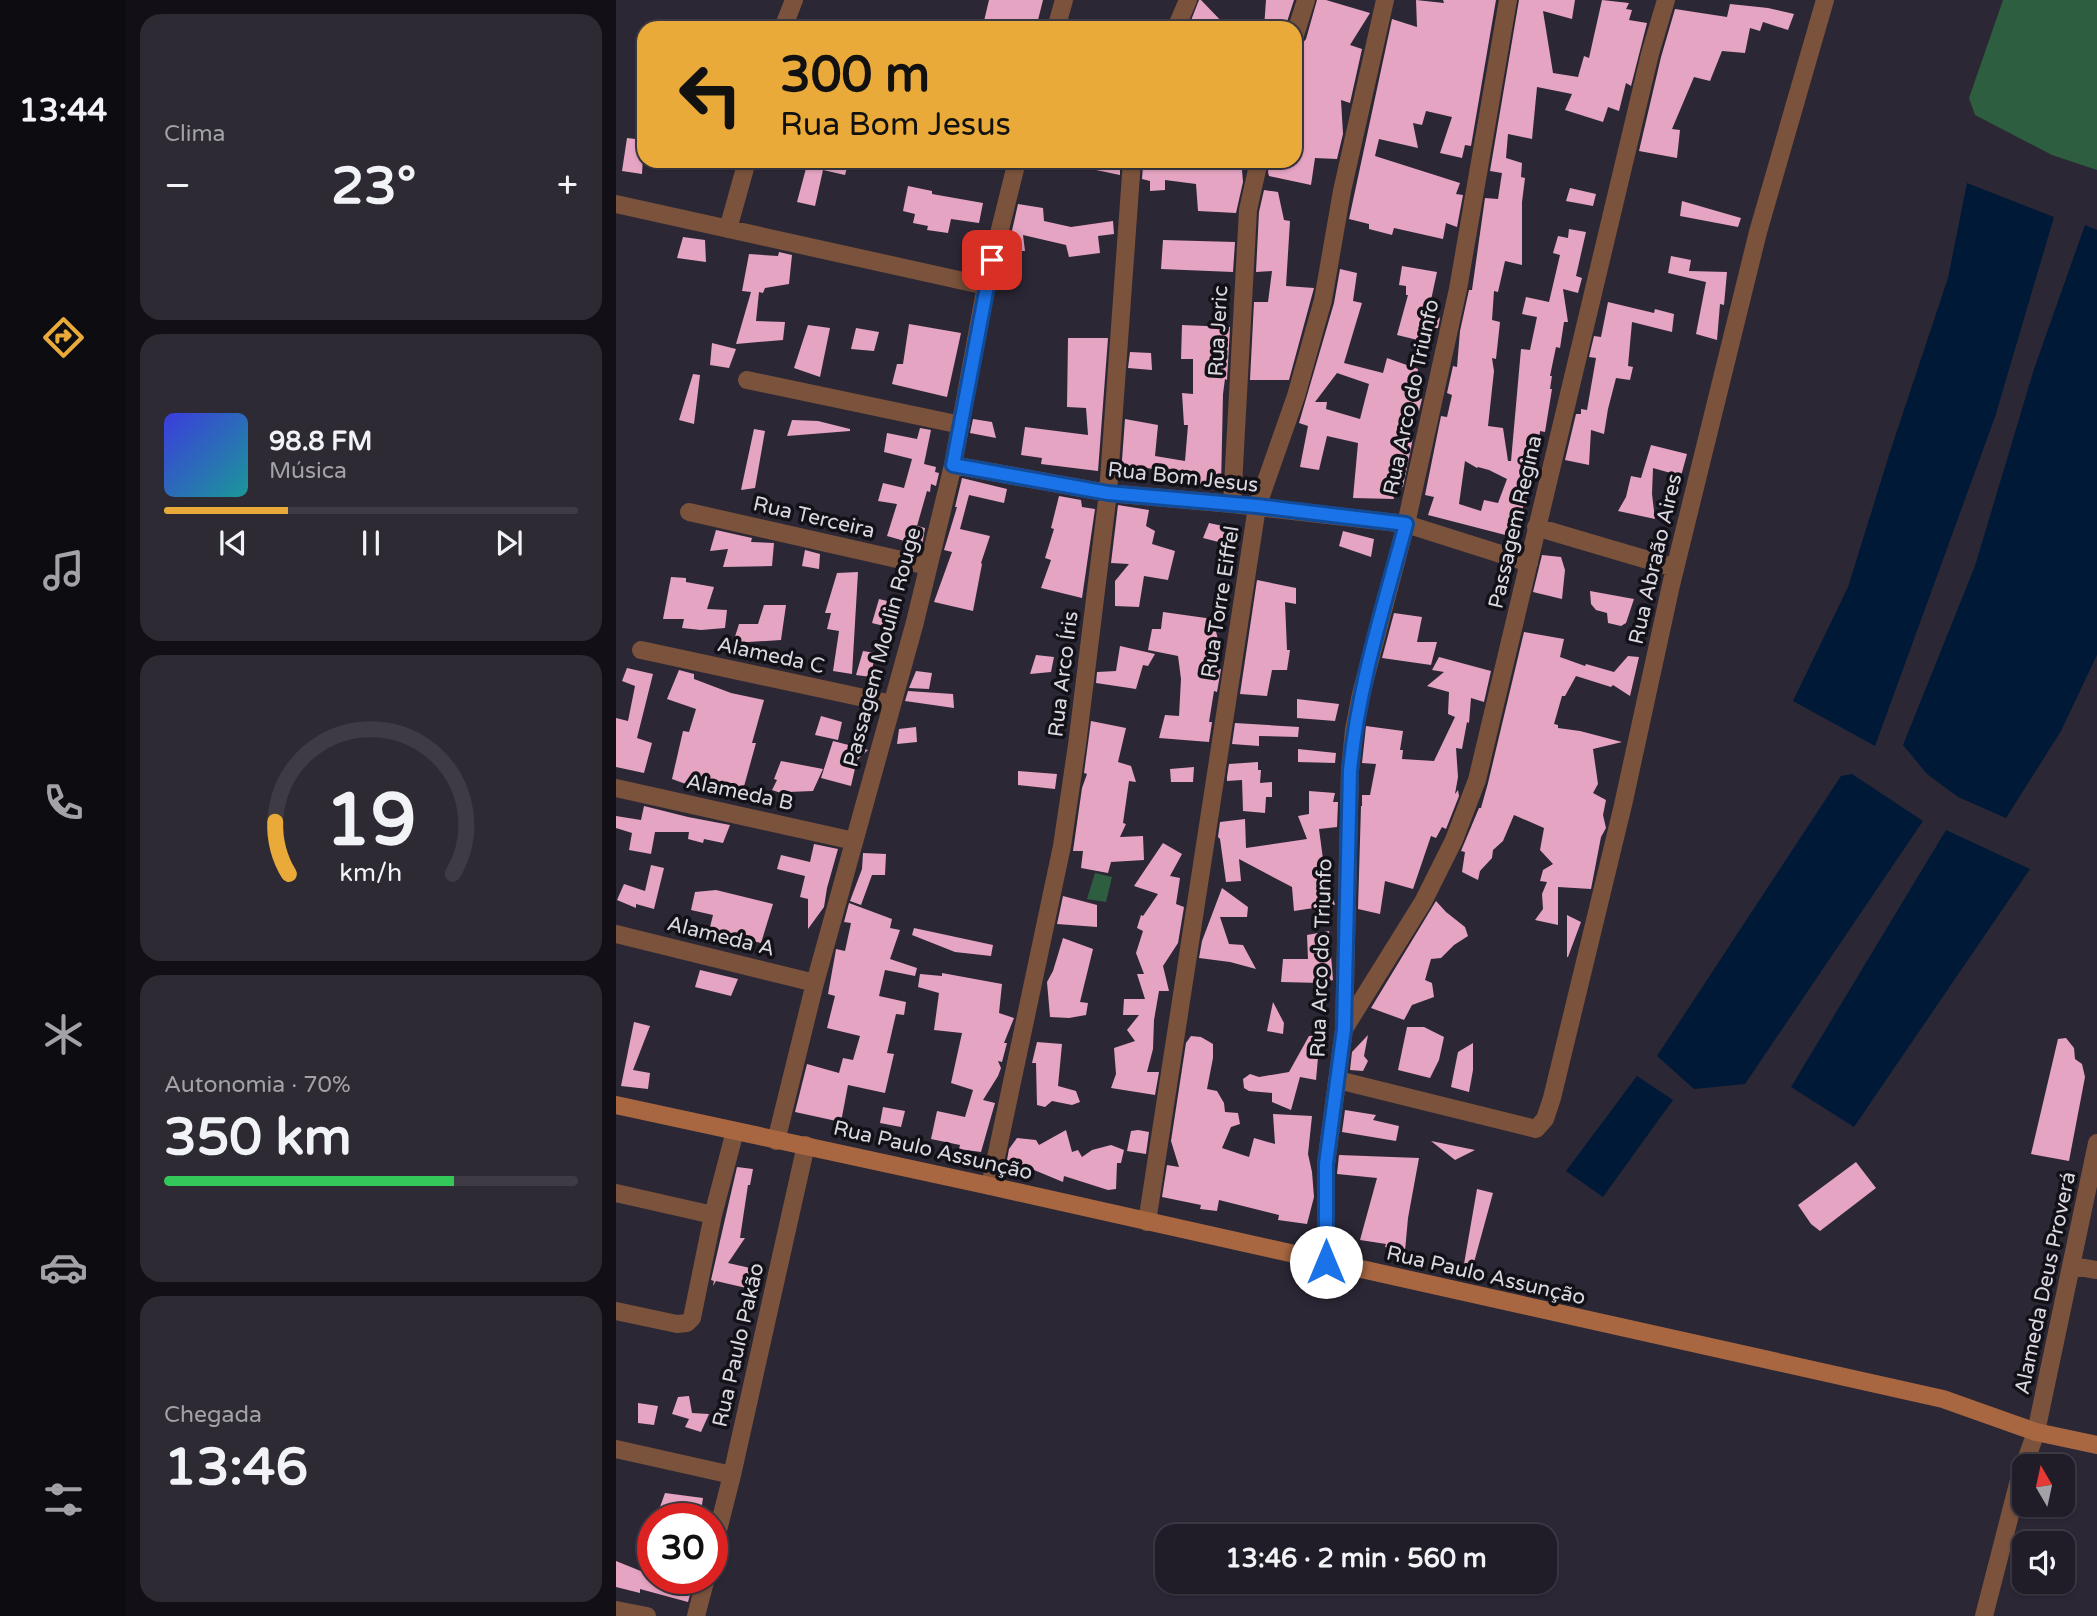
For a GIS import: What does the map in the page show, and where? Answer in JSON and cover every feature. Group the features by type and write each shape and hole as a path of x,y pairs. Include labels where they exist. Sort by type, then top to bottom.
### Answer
{"street":[{"path":"786,21 794,0"},
{"path":"1058,21 1064,0"},
{"path":"1179,21 1188,0"},
{"path":"1300,21 1306,0"},
{"name":"Rua Torre Eiffel","path":"1147,1222 1257,506 1296,396 1323,300 1342,191 1385,0"},
{"name":"Rua Arco do Triunfo","path":"1326,1262 1326,1164 1344,1029 1350,771 1354,730 1406,524 1458,289 1508,0"},
{"name":"Passagem Regina","path":"1344,1029 1423,902 1454,840 1477,780 1648,63 1666,0"},
{"name":"Rua Abraão Aires","path":"1338,1080 1536,1129 1545,1119 1623,805 1675,568 1758,232 1825,0"},
{"path":"728,229 745,168"},
{"name":"Passagem Moulin Rouge","path":"776,1141 815,983 892,704 953,465 986,286 1015,168"},
{"name":"Rua Arco Íris","path":"990,1186 1062,846 1108,493 1131,168"},
{"name":"Rua Jeric","path":"1232,504 1248,210 1257,168"},
{"path":"616,204 986,286"},
{"path":"747,380 961,425"},
{"name":"Rua Bom Jesus","path":"953,465 1108,493 1257,506 1406,524 1529,563"},
{"name":"Rua Terceira","path":"689,512 928,566"},
{"path":"1536,527 1675,568"},
{"name":"Alameda C","path":"641,650 892,704"},
{"name":"Alameda B","path":"616,788 854,841"},
{"name":"Alameda A","path":"616,934 815,983"},
{"name":"Rua Paulo Assunção","path":"616,1105 1943,1399 2036,1432 2097,1445"},
{"path":"616,1311 677,1324 687,1323 692,1318 713,1215 736,1131"},
{"name":"Alameda Deus Proverá","path":"1984,1616 2019,1480 2036,1432 2097,1143"},
{"name":"Rua Paulo Pakão","path":"725,1503 806,1145"},
{"path":"616,1193 713,1215"},
{"path":"2073,1266 2097,1270"},
{"path":"616,1449 732,1475"},
{"path":"696,1616 702,1594"},
{"path":"616,1609 647,1616"}],"green space":[{"path":"2003,0 2097,0 2097,170 2052,155 1975,115 1969,98"},
{"path":"1095,873 1112,877 1106,902 1087,899"}],"water":[{"path":"1967,183 2054,217 1995,417 1875,746 1793,701 1848,587 1948,278"},
{"path":"2085,225 2097,230 2097,655 2061,731 2006,818 1958,797 1927,774 1903,745 1975,566 2034,369"},
{"path":"1852,774 1923,821 1745,1084 1694,1089 1657,1056 1841,776"},
{"path":"1946,830 2030,869 1854,1127 1791,1087"},
{"path":"1637,1076 1673,1100 1603,1197 1566,1171"}],"building":[{"path":"989,0 1043,0 1038,21 984,21"},
{"path":"1201,0 1221,21 1191,21"},
{"path":"1266,0 1294,0 1287,21 1264,21"},
{"path":"1317,0 1326,0 1370,13 1350,45 1362,49 1350,103 1341,100 1343,134 1337,159 1315,158 1311,185 1269,176 1268,172 1269,168 1302,168 1302,44 1306,39"},
{"path":"1416,0 1444,3 1443,0 1496,0 1471,146 1465,145 1462,158 1440,153 1452,117 1426,111 1422,125 1413,123 1418,148 1379,139 1375,156 1460,183 1456,194 1463,195 1457,227 1446,223 1443,239 1394,228 1392,235 1369,229 1369,224 1349,219 1392,19 1417,27"},
{"path":"1519,0 1575,0 1572,19 1543,11 1553,73 1578,77 1584,56 1589,58 1602,0 1629,3 1626,9 1632,10 1629,20 1647,23 1631,86 1626,83 1619,111 1608,107 1603,122 1565,110 1572,94 1537,87 1532,139 1508,134 1506,158 1522,163 1521,177 1525,178 1522,202 1522,265 1505,261 1498,292 1494,291 1492,320 1500,322 1496,359 1492,358 1494,371 1488,426 1503,428 1508,461 1511,461 1521,349 1530,350 1537,317 1522,314 1526,297 1549,302 1560,255 1553,253 1558,236 1568,238 1569,229 1586,232 1576,276 1582,278 1578,293 1563,289 1568,322 1564,322 1560,348 1556,347 1550,376 1552,389 1545,432 1540,431 1537,468 1523,507 1517,538 1428,515 1434,497 1425,495 1441,416 1447,417 1452,395 1447,393 1453,366 1457,367 1460,331 1469,290 1472,290 1485,198 1498,199 1502,173 1490,171","holes":["1465,461 1477,468 1489,470 1507,479 1498,503 1484,500 1481,511 1459,504"]},
{"path":"1730,4 1794,14 1788,30 1763,22 1760,31 1750,28 1745,53 1722,51 1710,81 1694,77 1672,129 1680,130 1677,158 1639,151 1675,9 1727,17"},
{"path":"627,138 637,139 637,168 642,168 642,174 622,171"},
{"path":"806,168 847,168 845,175 823,170 815,206 797,202"},
{"path":"1120,168 1120,175 1096,170"},
{"path":"1143,168 1240,168 1243,182 1236,213 1198,211 1196,184 1165,180 1165,190 1150,191 1150,181 1142,179"},
{"path":"908,186 932,191 932,194 983,203 979,223 951,219 948,233 927,230 928,226 913,223 915,214 903,211"},
{"path":"1570,188 1596,194 1593,206 1566,201"},
{"path":"1264,190 1278,192 1284,220 1290,221 1286,286 1314,288 1289,380 1250,380 1254,302 1268,302 1272,271 1256,272 1259,212"},
{"path":"1682,201 1741,218 1738,227 1680,216"},
{"path":"1018,204 1043,208 1044,221 1071,227 1113,221 1114,234 1098,236 1100,253 1069,257 1066,245 1023,235 1025,251 1018,251 1016,274 1002,275"},
{"path":"683,237 705,240 706,262 677,258"},
{"path":"1163,240 1235,242 1233,272 1161,269"},
{"path":"779,252 792,255 789,284 765,288 763,293 759,292 756,321 785,322 783,340 736,344 751,292 742,291 749,254 778,256"},
{"path":"1671,256 1691,260 1689,271 1727,272 1724,305 1720,304 1717,340 1696,334 1706,282 1668,273"},
{"path":"1402,266 1437,272 1428,314 1440,318 1430,343 1397,335 1408,295 1406,286 1399,285"},
{"path":"1340,269 1357,273 1353,301 1362,303 1344,363 1383,373 1387,358 1418,369 1414,396 1422,399 1419,411 1404,406 1399,437 1413,438 1403,487 1391,486 1394,499 1353,498 1358,443 1327,436 1319,470 1300,467 1308,426 1299,423 1334,303","holes":["1337,373 1369,384 1360,419 1326,409 1327,402 1315,402"]},
{"path":"1608,302 1654,313 1655,309 1674,314 1672,332 1632,322 1628,366 1633,367 1630,380 1616,378 1604,434 1591,430 1589,465 1565,460 1576,414 1581,414 1581,409 1587,410 1596,358 1589,357 1594,336 1601,337"},
{"path":"909,324 961,333 947,397 892,384 897,364 903,364"},
{"path":"808,325 830,328 820,377 794,368"},
{"path":"1182,325 1230,327 1227,380 1225,379 1223,394 1221,487 1185,482 1187,475 1147,468 1147,477 1121,474 1125,419 1158,425 1155,456 1185,461 1188,425 1184,425 1182,393 1193,394 1193,359 1181,359"},
{"path":"856,328 879,332 874,351 851,349"},
{"path":"1068,338 1108,338 1098,471 1041,464 1042,458 1021,455 1025,427 1088,435 1086,408 1067,407"},
{"path":"712,343 736,349 729,368 710,365"},
{"path":"1130,352 1151,353 1152,370 1128,368"},
{"path":"693,374 700,375 694,424 679,420"},
{"path":"973,419 992,422 996,438 970,433"},
{"path":"792,420 818,421 850,431 787,436"},
{"path":"920,428 931,430 924,464 936,467 935,472 939,473 936,486 931,484 930,492 927,491 917,526 925,528 922,546 887,536 897,504 878,501 883,483 904,488 912,459 884,452 887,433 917,439"},
{"path":"754,429 765,431 755,488 741,490"},
{"path":"1651,445 1687,454 1681,476 1653,468 1655,519 1618,511 1626,497 1631,476 1641,478"},
{"path":"962,478 1007,489 1004,503 969,495 960,529 990,536 981,563 973,611 934,602 952,552 944,550 957,507"},
{"path":"1059,496 1081,500 1082,507 1095,509 1082,598 1041,588 1051,560 1045,558 1054,529 1051,528"},
{"path":"1118,505 1149,510 1146,526 1155,531 1152,544 1175,551 1168,580 1144,576 1139,607 1115,606 1115,581 1129,564 1111,563"},
{"path":"1209,523 1237,529 1234,546 1203,538"},
{"path":"716,530 752,538 751,542 774,543 772,566 723,567 728,549 710,551"},
{"path":"1343,531 1374,539 1371,557 1339,546"},
{"path":"805,550 820,554 819,569 802,566"},
{"path":"1542,555 1561,557 1565,570 1562,599 1533,592"},
{"path":"858,572 852,674 833,671 839,631 827,629 831,613 825,613 837,573"},
{"path":"671,577 686,578 686,582 714,587 707,609 727,610 725,628 682,628 684,619 663,619"},
{"path":"1257,580 1296,588 1296,604 1285,602 1287,650 1290,650 1287,670 1272,670 1267,696 1240,694"},
{"path":"1590,591 1634,599 1626,623 1621,626 1608,623 1607,613 1596,610 1591,604"},
{"path":"879,599 896,603 892,628 872,623"},
{"path":"764,605 786,605 781,640 733,643 739,624 758,624"},
{"path":"1163,612 1213,619 1219,644 1212,643 1208,669 1221,669 1217,692 1214,691 1209,742 1159,738 1165,715 1179,716 1181,679 1178,656 1148,650 1152,629 1161,629"},
{"path":"1394,613 1422,617 1417,642 1437,642 1431,665 1382,658"},
{"path":"1524,632 1564,639 1560,657 1585,666 1586,664 1614,672 1628,656 1639,657 1630,696 1613,685 1611,687 1576,676 1565,696 1562,696 1554,724 1558,725 1558,728 1622,742 1593,749 1598,784 1593,793 1606,800 1603,815 1606,828 1601,837 1591,889 1558,887 1558,925 1535,920 1543,909 1542,894 1547,882 1540,881 1543,870 1553,864 1540,850 1544,828 1514,815 1503,841 1493,850 1492,858 1480,871 1478,880 1462,872 1465,852 1461,851 1481,808"},
{"path":"1120,646 1155,654 1148,666 1143,665 1136,689 1096,683 1097,672 1116,671"},
{"path":"863,651 875,653 871,677 856,675"},
{"path":"1036,655 1054,657 1051,672 1030,674"},
{"path":"1439,657 1491,671 1484,702 1471,698 1469,723 1467,722 1462,749 1456,748 1458,777 1455,794 1458,790 1459,796 1446,829 1442,827 1436,838 1431,836 1413,889 1385,881 1380,914 1358,909 1362,795 1370,795 1376,764 1362,763 1366,726 1403,731 1400,750 1403,750 1402,759 1434,761 1455,717 1448,714 1449,692 1427,686 1444,672 1432,670"},
{"path":"627,668 653,674 637,738 652,743 644,773 616,767 616,718 628,721 635,686 622,681"},
{"path":"679,670 694,674 694,679 731,693 764,700 743,790 698,775 694,787 672,779 683,731 689,732 696,709 667,699"},
{"path":"916,671 932,673 929,689 909,688"},
{"path":"908,691 953,694 954,708 905,701"},
{"path":"1297,699 1339,704 1335,721 1297,718"},
{"path":"821,716 842,722 838,740 815,735"},
{"path":"1091,721 1126,728 1118,762 1131,766 1136,782 1129,781 1123,823 1126,824 1120,837 1143,836 1144,860 1111,862 1108,873 1081,868 1083,851 1073,851 1082,788 1087,774 1084,773"},
{"path":"1235,723 1299,727 1298,737 1259,736 1259,746 1232,744"},
{"path":"916,727 917,742 897,744 899,729"},
{"path":"833,741 868,750 857,760 851,786 821,778"},
{"path":"1298,749 1336,753 1335,763 1298,762"},
{"path":"781,761 823,769 813,791 788,792 787,795 772,790"},
{"path":"1258,762 1258,770 1261,770 1260,783 1272,782 1272,797 1266,797 1265,813 1243,811 1242,780 1227,781 1229,764"},
{"path":"1194,767 1193,782 1171,782 1170,769"},
{"path":"1018,771 1057,774 1055,789 1018,785"},
{"path":"1309,791 1335,793 1333,802 1338,802 1337,827 1319,829 1323,859 1335,905 1327,903 1327,906 1294,911 1292,887 1239,859 1241,881 1226,882 1218,837 1220,822 1245,819 1246,848 1307,839 1298,816 1309,814"},
{"path":"644,806 730,825 723,843 704,839 703,843 688,839 689,832 655,832 651,854 629,850 632,833 616,828 616,816 641,820"},
{"path":"1163,843 1182,854 1170,876 1180,878 1176,904 1184,907 1178,943 1163,966 1169,991 1159,991 1154,1020 1153,1049 1147,1072 1159,1072 1155,1095 1111,1088 1116,1074 1114,1048 1135,1041 1127,1030 1139,1015 1123,1015 1124,999 1145,999 1137,974 1144,974 1136,953 1143,931 1137,928 1141,915 1143,916 1158,894 1134,886"},
{"path":"814,844 838,849 824,907 808,929 808,899 800,897 805,876 777,869 781,855 810,862"},
{"path":"863,853 886,854 885,875 872,875 861,905 850,901 862,869"},
{"path":"651,865 664,868 654,909 636,904 636,908 617,900 624,884 645,891"},
{"path":"1222,888 1248,907 1247,917 1220,917 1229,944 1243,945 1256,969 1199,958 1202,941"},
{"path":"716,890 773,904 761,943 733,936 732,941 708,935 713,915 691,910 695,892"},
{"path":"1063,896 1097,905 1097,927 1057,924"},
{"path":"1436,901 1465,927 1468,936 1441,958 1431,959 1425,980 1432,983 1434,997 1412,1005 1404,1020 1371,1008"},
{"path":"849,903 892,919 890,928 900,930 890,959 917,968 915,976 885,970 879,996 906,1002 904,1015 896,1014 887,1053 894,1054 885,1093 848,1085 841,1122 795,1112 807,1064 839,1073 843,1058 853,1060 860,1036 827,1028 835,996 828,994 836,949 845,951 851,923 844,922"},
{"path":"1567,915 1581,922 1568,957 1567,957"},
{"path":"914,928 993,945 991,956 955,952 912,935"},
{"path":"1329,931 1333,980 1321,983 1281,982 1283,959 1308,959 1307,935"},
{"path":"1063,938 1093,949 1080,1002 1088,1003 1086,1015 1050,1017 1047,982"},
{"path":"700,970 738,979 731,996 695,987"},
{"path":"942,973 1002,984 999,1013 1014,1018 1004,1043 1007,1043 1002,1062 998,1061 1001,1068 998,1076 983,1100 995,1103 981,1152 959,1149 960,1145 931,1139 937,1111 965,1117 973,1090 951,1083 962,1033 934,1030 939,993 918,987 920,974 942,976"},
{"path":"1273,1002 1284,1023 1283,1034 1267,1031"},
{"path":"634,1022 650,1026 633,1070 650,1073 648,1089 621,1086"},
{"path":"1407,1027 1424,1027 1444,1037 1439,1060 1430,1078 1398,1070"},
{"path":"1320,1035 1316,1080 1300,1077 1291,1110 1272,1102 1272,1093 1244,1088 1243,1079 1250,1074 1259,1077 1289,1072 1309,1036"},
{"path":"1368,1035 1364,1056 1368,1061 1363,1071 1350,1070 1352,1052"},
{"path":"1191,1036 1201,1037 1213,1044 1207,1089 1217,1091 1224,1103 1225,1112 1238,1113 1240,1124 1231,1127 1222,1148 1249,1157 1254,1138 1275,1144 1273,1114 1312,1116 1308,1154 1314,1197 1307,1224 1278,1220 1279,1215 1219,1200 1217,1211 1200,1209 1201,1205 1162,1197 1167,1165 1179,1167 1171,1141 1186,1043"},
{"path":"2066,1038 2074,1048 2075,1059 2082,1064 2085,1077 2069,1161 2031,1154 2058,1039"},
{"path":"1037,1042 1062,1044 1058,1086 1076,1091 1080,1102 1072,1105 1052,1101 1045,1107 1037,1105 1036,1063 1032,1063"},
{"path":"1473,1043 1473,1070 1469,1092 1451,1087 1458,1052"},
{"path":"883,1107 905,1111 901,1127 880,1123"},
{"path":"1345,1110 1376,1115 1373,1120 1399,1126 1396,1141 1342,1132"},
{"path":"1066,1130 1072,1152 1078,1150 1082,1157 1092,1150 1111,1145 1124,1150 1121,1163 1117,1163 1116,1189 1108,1190 1064,1176 1063,1182 1034,1170 1034,1173 1014,1168 1005,1171 1009,1149 1017,1138 1036,1140 1039,1145"},
{"path":"1131,1131 1149,1132 1146,1154 1127,1151"},
{"path":"1431,1141 1475,1150 1455,1160"},
{"path":"1339,1155 1419,1158 1405,1251 1385,1247 1386,1244 1360,1240 1377,1178 1337,1174"},
{"path":"1856,1162 1876,1188 1820,1231 1811,1224 1798,1205"},
{"path":"737,1167 753,1169 740,1238 745,1238 728,1263 759,1270 755,1290 716,1281 713,1286 714,1281 711,1280"},
{"path":"1477,1189 1493,1193 1473,1266 1464,1264"},
{"path":"689,1396 692,1413 709,1414 701,1432 685,1427 689,1419 672,1414 678,1397"},
{"path":"638,1403 658,1406 654,1425 638,1423"},
{"path":"665,1493 703,1498 702,1503 661,1503"},
{"path":"616,1561 637,1570 637,1592 616,1587"},
{"path":"658,1594 690,1594 688,1602"}],"route":[{"path":"992,260 953,465 1108,493 1257,506 1406,524 1354,730 1350,771 1344,1029 1326,1164 1326,1262"}]}
